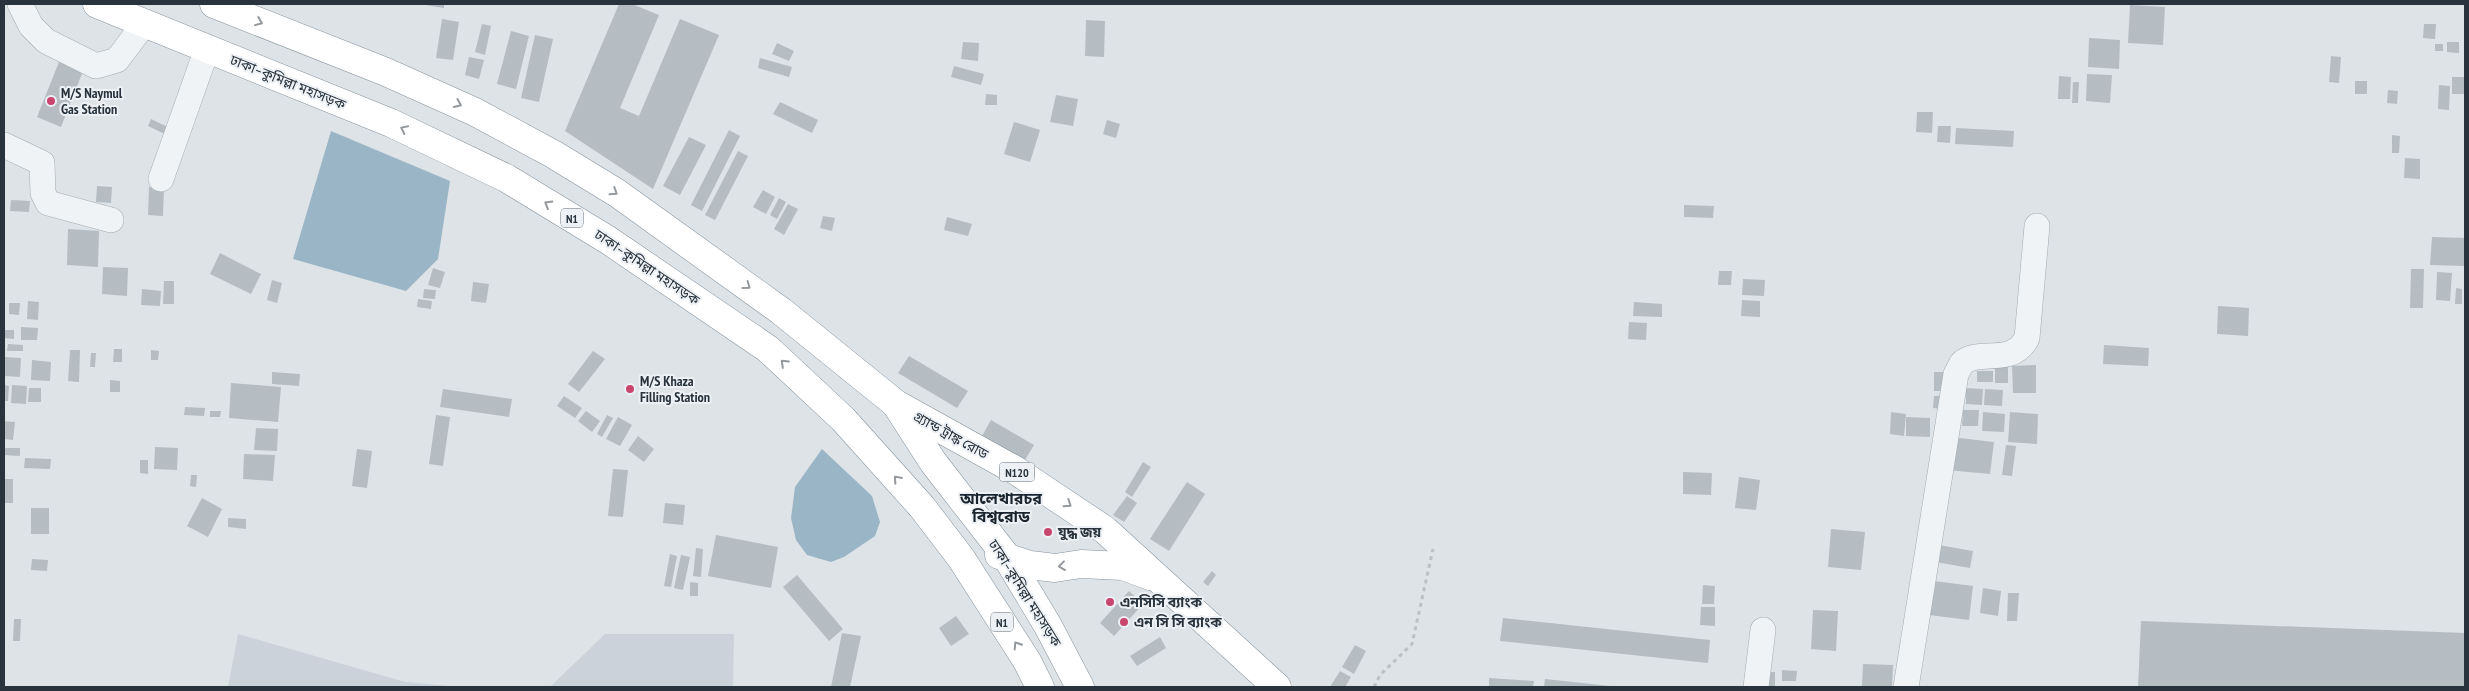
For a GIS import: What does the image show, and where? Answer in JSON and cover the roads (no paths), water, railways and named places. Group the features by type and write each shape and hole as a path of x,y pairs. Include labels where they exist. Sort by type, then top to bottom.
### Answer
{"highway":[{"name":"ঢাকা–কুমিল্লা মহাসড়ক","path":"97,4 391,123 506,178 608,240 768,348 843,418 922,507 961,558"},
{"name":"গ্র্যান্ড ট্রাঙ্ক রোড","path":"214,4 386,72 466,108 553,154 616,193 781,311 896,404 1014,470 1067,503 1112,536 1276,687"},
{"name":"ঢাকা–কুমিল্লা মহাসড়ক","path":"896,404 950,486 1006,556 1048,626 1080,687"},
{"path":"922,507 950,486"},
{"path":"1098,564 1108,550 1112,536"},
{"name":"N120","path":"961,558 978,554 1006,556"},
{"name":"গ্র্যান্ড ট্রাঙ্ক রোড","path":"1006,556 1030,565 1054,568 1098,564 1123,566 1160,580"},
{"name":"N1","path":"961,558 1027,660 1040,687"}],"street":[{"path":"20,4 31,26 46,41 96,66 117,60 144,24"},
{"path":"161,178 207,49"},
{"path":"4,145 42,163 43,193 48,203 111,220"},
{"path":"1906,687 1956,374 1962,363 2012,353 2022,348 2027,338 2038,226"},
{"path":"1756,687 1763,630"}],"water":[{"path":"331,131 450,181 438,259 406,291 293,259"},
{"path":"822,449 872,496 880,522 875,536 844,557 831,562 807,555 796,540 791,518 795,487"}],"place":[{"name":"M/S Naymul Gas Station","path":"51,101"},
{"name":"M/S Khaza Filling Station","path":"630,389"},
{"name":"যুদ্ধ জয়","path":"1048,532"},
{"name":"এনসিসি ব্যাংক","path":"1110,602"},
{"name":"এন সি সি ব্যাংক","path":"1124,622"}],"district":[{"name":"আলেখারচর বিশ্বরোড","path":"1001,507"}]}
